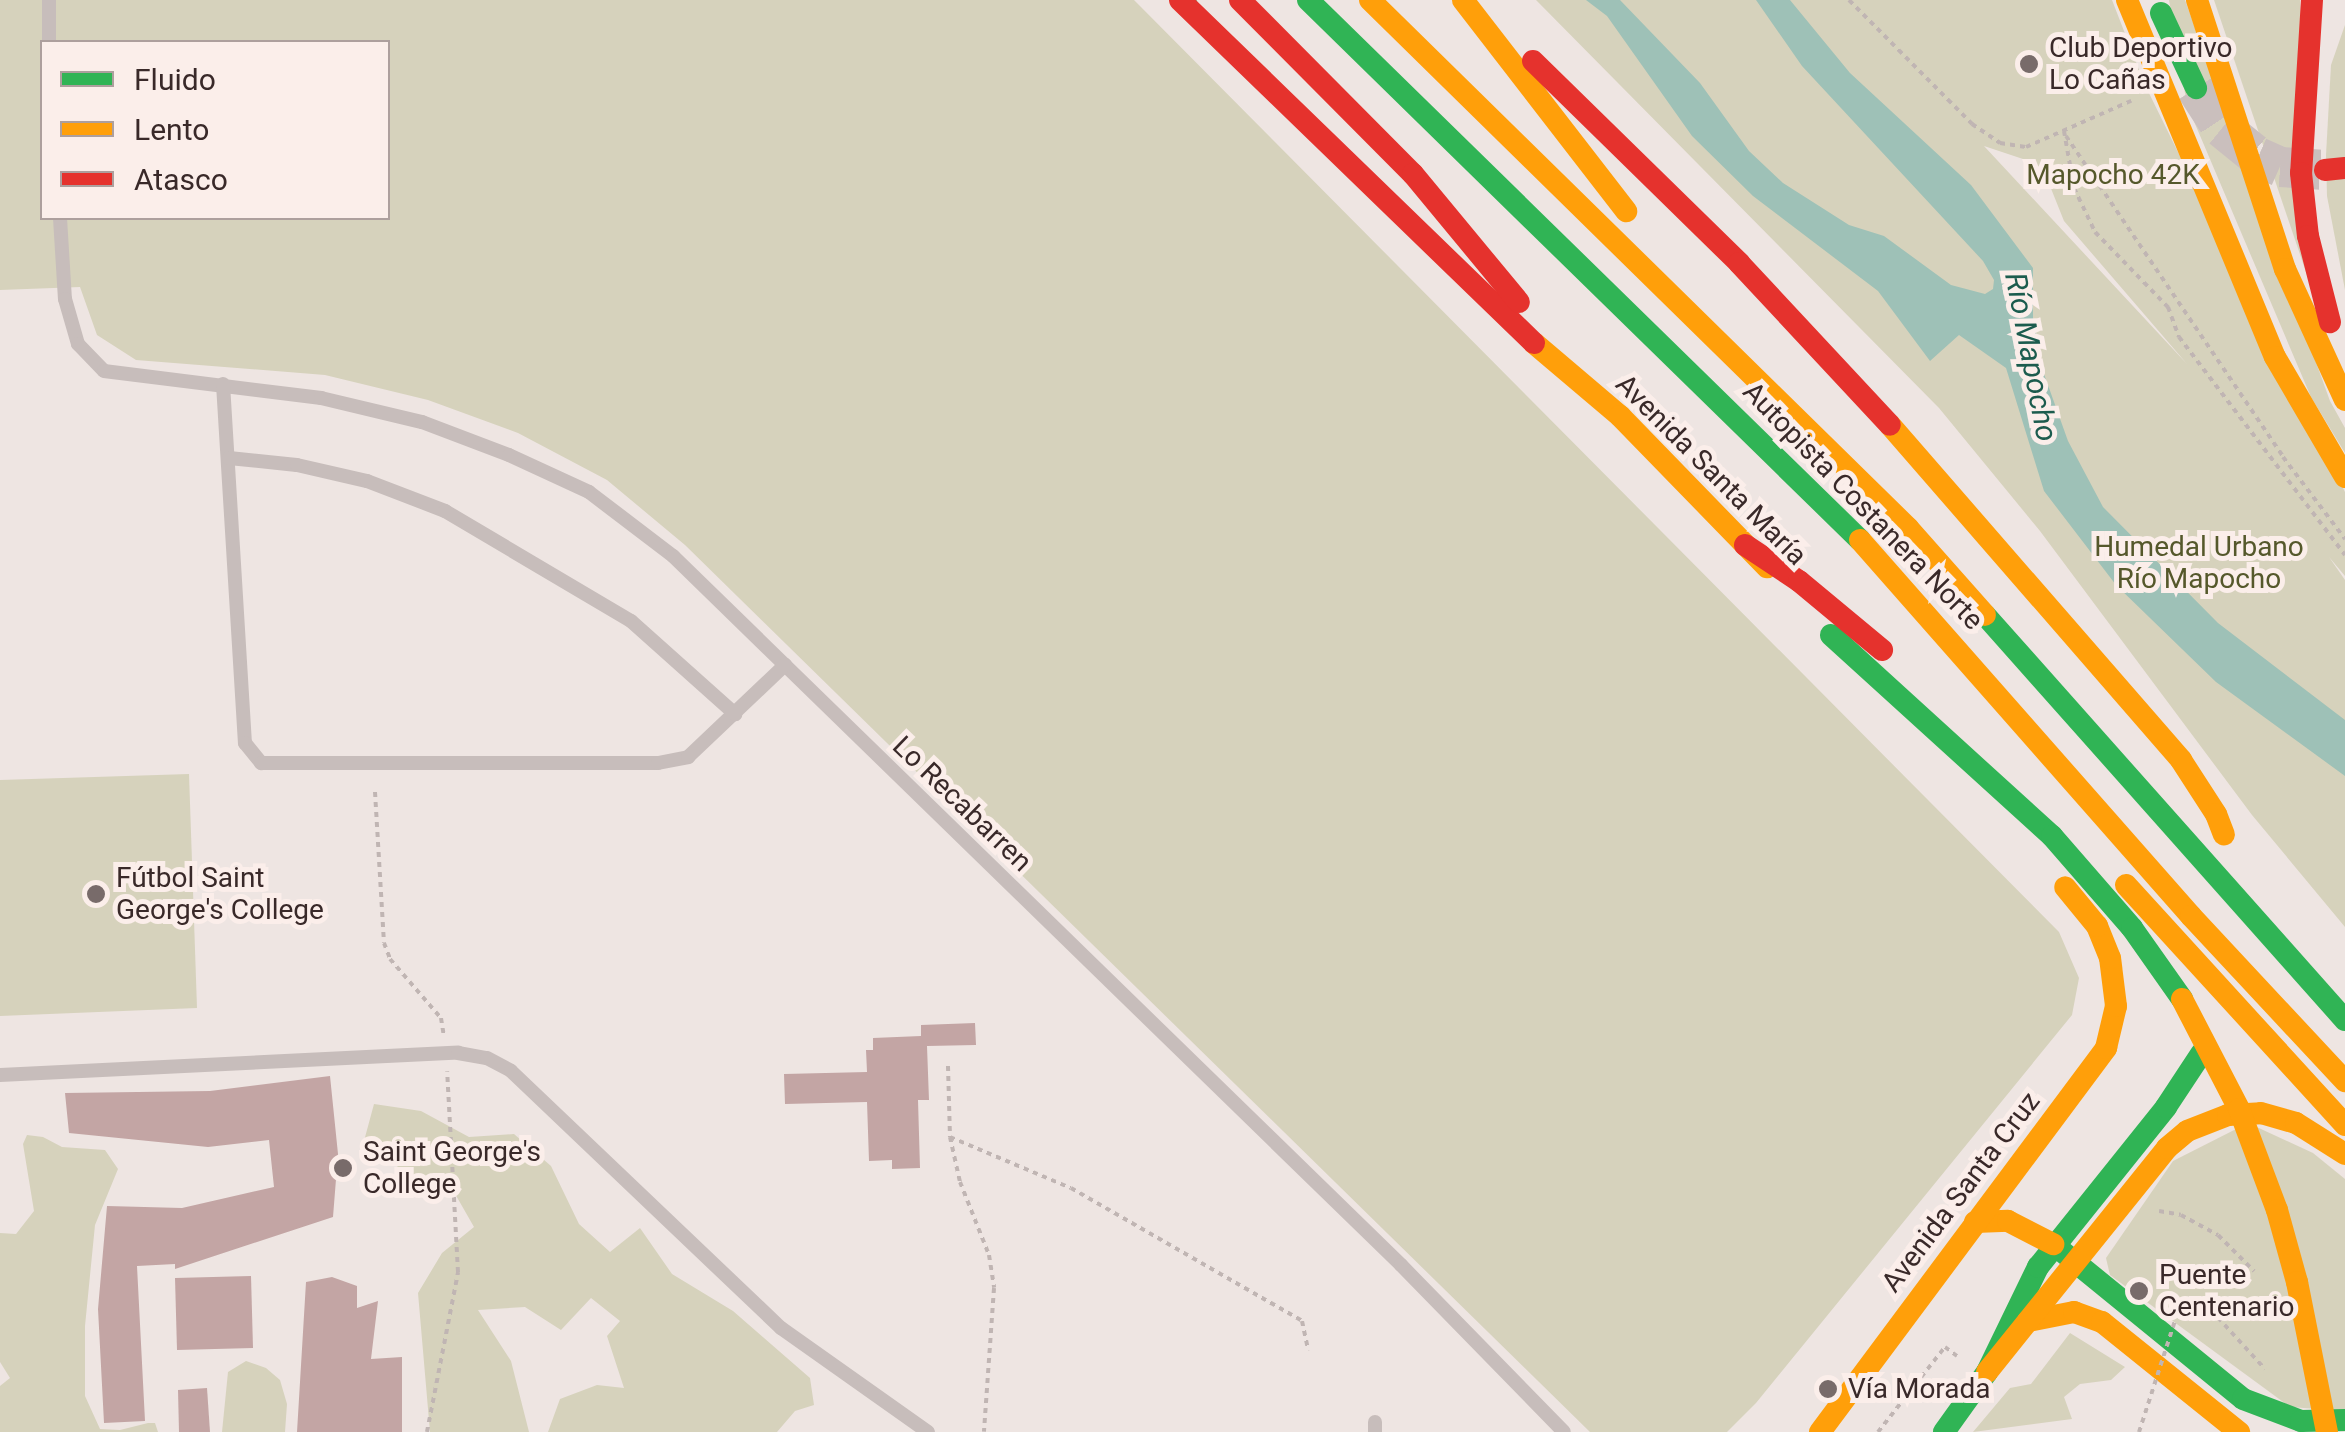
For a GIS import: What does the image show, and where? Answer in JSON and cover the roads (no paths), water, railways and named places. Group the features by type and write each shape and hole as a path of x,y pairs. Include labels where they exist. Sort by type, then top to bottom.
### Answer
{"main road":[{"path":"1240,0 1413,174 1620,416"},
{"name":"Autopista Costanera Norte","path":"1308,0 1844,522 1948,635 2191,916 2345,1081"},
{"name":"Autopista Costanera Norte","path":"1370,0 1721,340 1908,528 2345,1020"},
{"path":"1465,0 1644,232 1721,340"},
{"path":"1465,0 1712,236 1895,430 2181,760 2216,814 2224,836"},
{"path":"2127,0 2216,224 2275,357 2345,477"},
{"path":"2156,0 2196,88"},
{"path":"2197,0 2275,242 2345,400"},
{"path":"2312,0 2300,136 2308,236 2345,368"},
{"name":"Avenida Santa María","path":"1183,2 1497,312 1620,416 1832,635 1903,720 2024,844"},
{"path":"2308,47 2334,12"},
{"path":"1746,544 1830,605 1906,670"},
{"path":"1832,635 2052,836 2132,928 2182,999 2239,1109 2277,1210 2297,1282 2327,1432"},
{"path":"2037,790 2345,1125"},
{"name":"Avenida Santa Cruz","path":"1820,1432 2106,1048 2116,1006 2114,975 2097,926 2050,871"},
{"path":"2221,880 2345,990"},
{"path":"1988,1372 2018,1301 2054,1244 2166,1107 2201,1054"},
{"path":"1944,1432 2074,1260 2167,1148 2210,1120 2246,1113 2278,1116 2345,1154"},
{"path":"1975,1222 2008,1221 2054,1244 2243,1399 2291,1418 2345,1420"},
{"path":"2028,1321 2074,1312 2102,1322 2239,1432"}],"lane":[{"path":"49,0 49,40"},
{"name":"Lo Recabarren","path":"60,220 65,298 78,344 104,371 321,398 422,422 509,455 589,492 672,556 1401,1265 1564,1432"},
{"path":"223,384 245,744 261,763 658,763 688,757 785,665"},
{"path":"229,458 285,463 367,481 445,511 631,621 735,714"},
{"path":"0,1075 446,1054 487,1058 511,1071 781,1328 928,1432"}],"water":[{"name":"Río Mapocho","path":"1586,0 1620,0 1700,83 1749,151 1783,183 1849,225 1884,236 1951,285 1985,294 1993,289 1994,280 1983,261 1802,66 1756,0 1790,0 1850,73 1971,185 2033,268 2033,318 2044,374 2068,441 2103,507 2218,623 2345,720 2345,776 2216,682 2116,585 2044,491 2006,368 1959,335 1930,361 1878,291 1753,196 1692,136 1607,16"}],"tunnel":[{"path":"2196,88 2222,128 2258,157 2280,167 2325,170"}],"place":[{"name":"Club Deportivo Lo Cañas","path":"2029,64"},
{"name":"Fútbol Saint George's College","path":"96,894"},
{"name":"Saint George's College","path":"343,1168"},
{"name":"Puente Centenario","path":"2139,1291"},
{"name":"Vía Morada","path":"1828,1389"}],"park label":[{"name":"Mapocho 42K","path":"2113,175"},
{"name":"Humedal Urbano Río Mapocho","path":"2199,563"}]}
